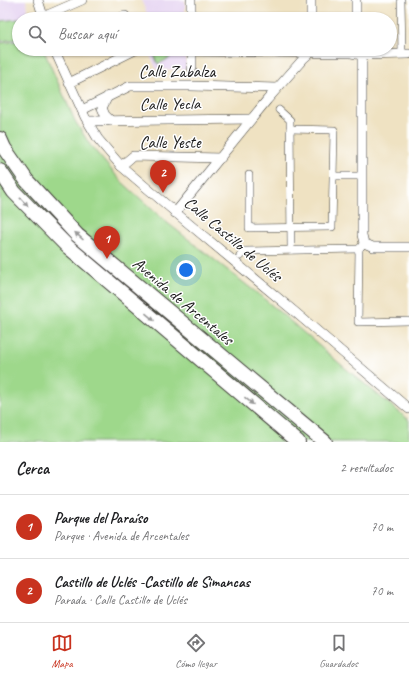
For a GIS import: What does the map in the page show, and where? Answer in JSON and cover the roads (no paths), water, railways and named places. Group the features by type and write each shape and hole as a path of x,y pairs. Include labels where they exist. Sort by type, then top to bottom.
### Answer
{"main road":[{"name":"Avenida de Arcentales","path":"0,139 4,148 27,181 77,235 325,442"},
{"name":"Avenida de Arcentales","path":"0,171 14,192 67,246 298,442"}],"street":[{"path":"38,0 42,12"},
{"path":"57,12 82,0"},
{"path":"191,0 191,12"},
{"path":"311,0 311,12"},
{"path":"356,0 356,12"},
{"path":"401,0 405,54"},
{"name":"Calle Castillo de Uclés","path":"57,56 82,110 98,140 121,166 409,409"},
{"path":"69,83 123,56"},
{"path":"192,56 192,68"},
{"path":"176,212 251,119 306,56"},
{"path":"358,56 362,176 362,235 358,322 409,321"},
{"name":"Calle Zabalza","path":"82,110 130,86 277,88"},
{"path":"108,96 102,108 104,115 111,121"},
{"path":"279,110 290,120 291,250"},
{"name":"Calle Yecla","path":"88,121 251,119"},
{"path":"249,175 249,228 332,226 334,130 290,129"},
{"name":"Calle Yeste","path":"121,166 133,156 220,158"},
{"path":"334,176 362,176"},
{"path":"240,256 244,251 361,246 409,247"}],"place":[{"name":"Castillo de Uclés -Castillo de Simancas","path":"163,193"},
{"name":"Parque del Paraíso","path":"107,259"}]}
